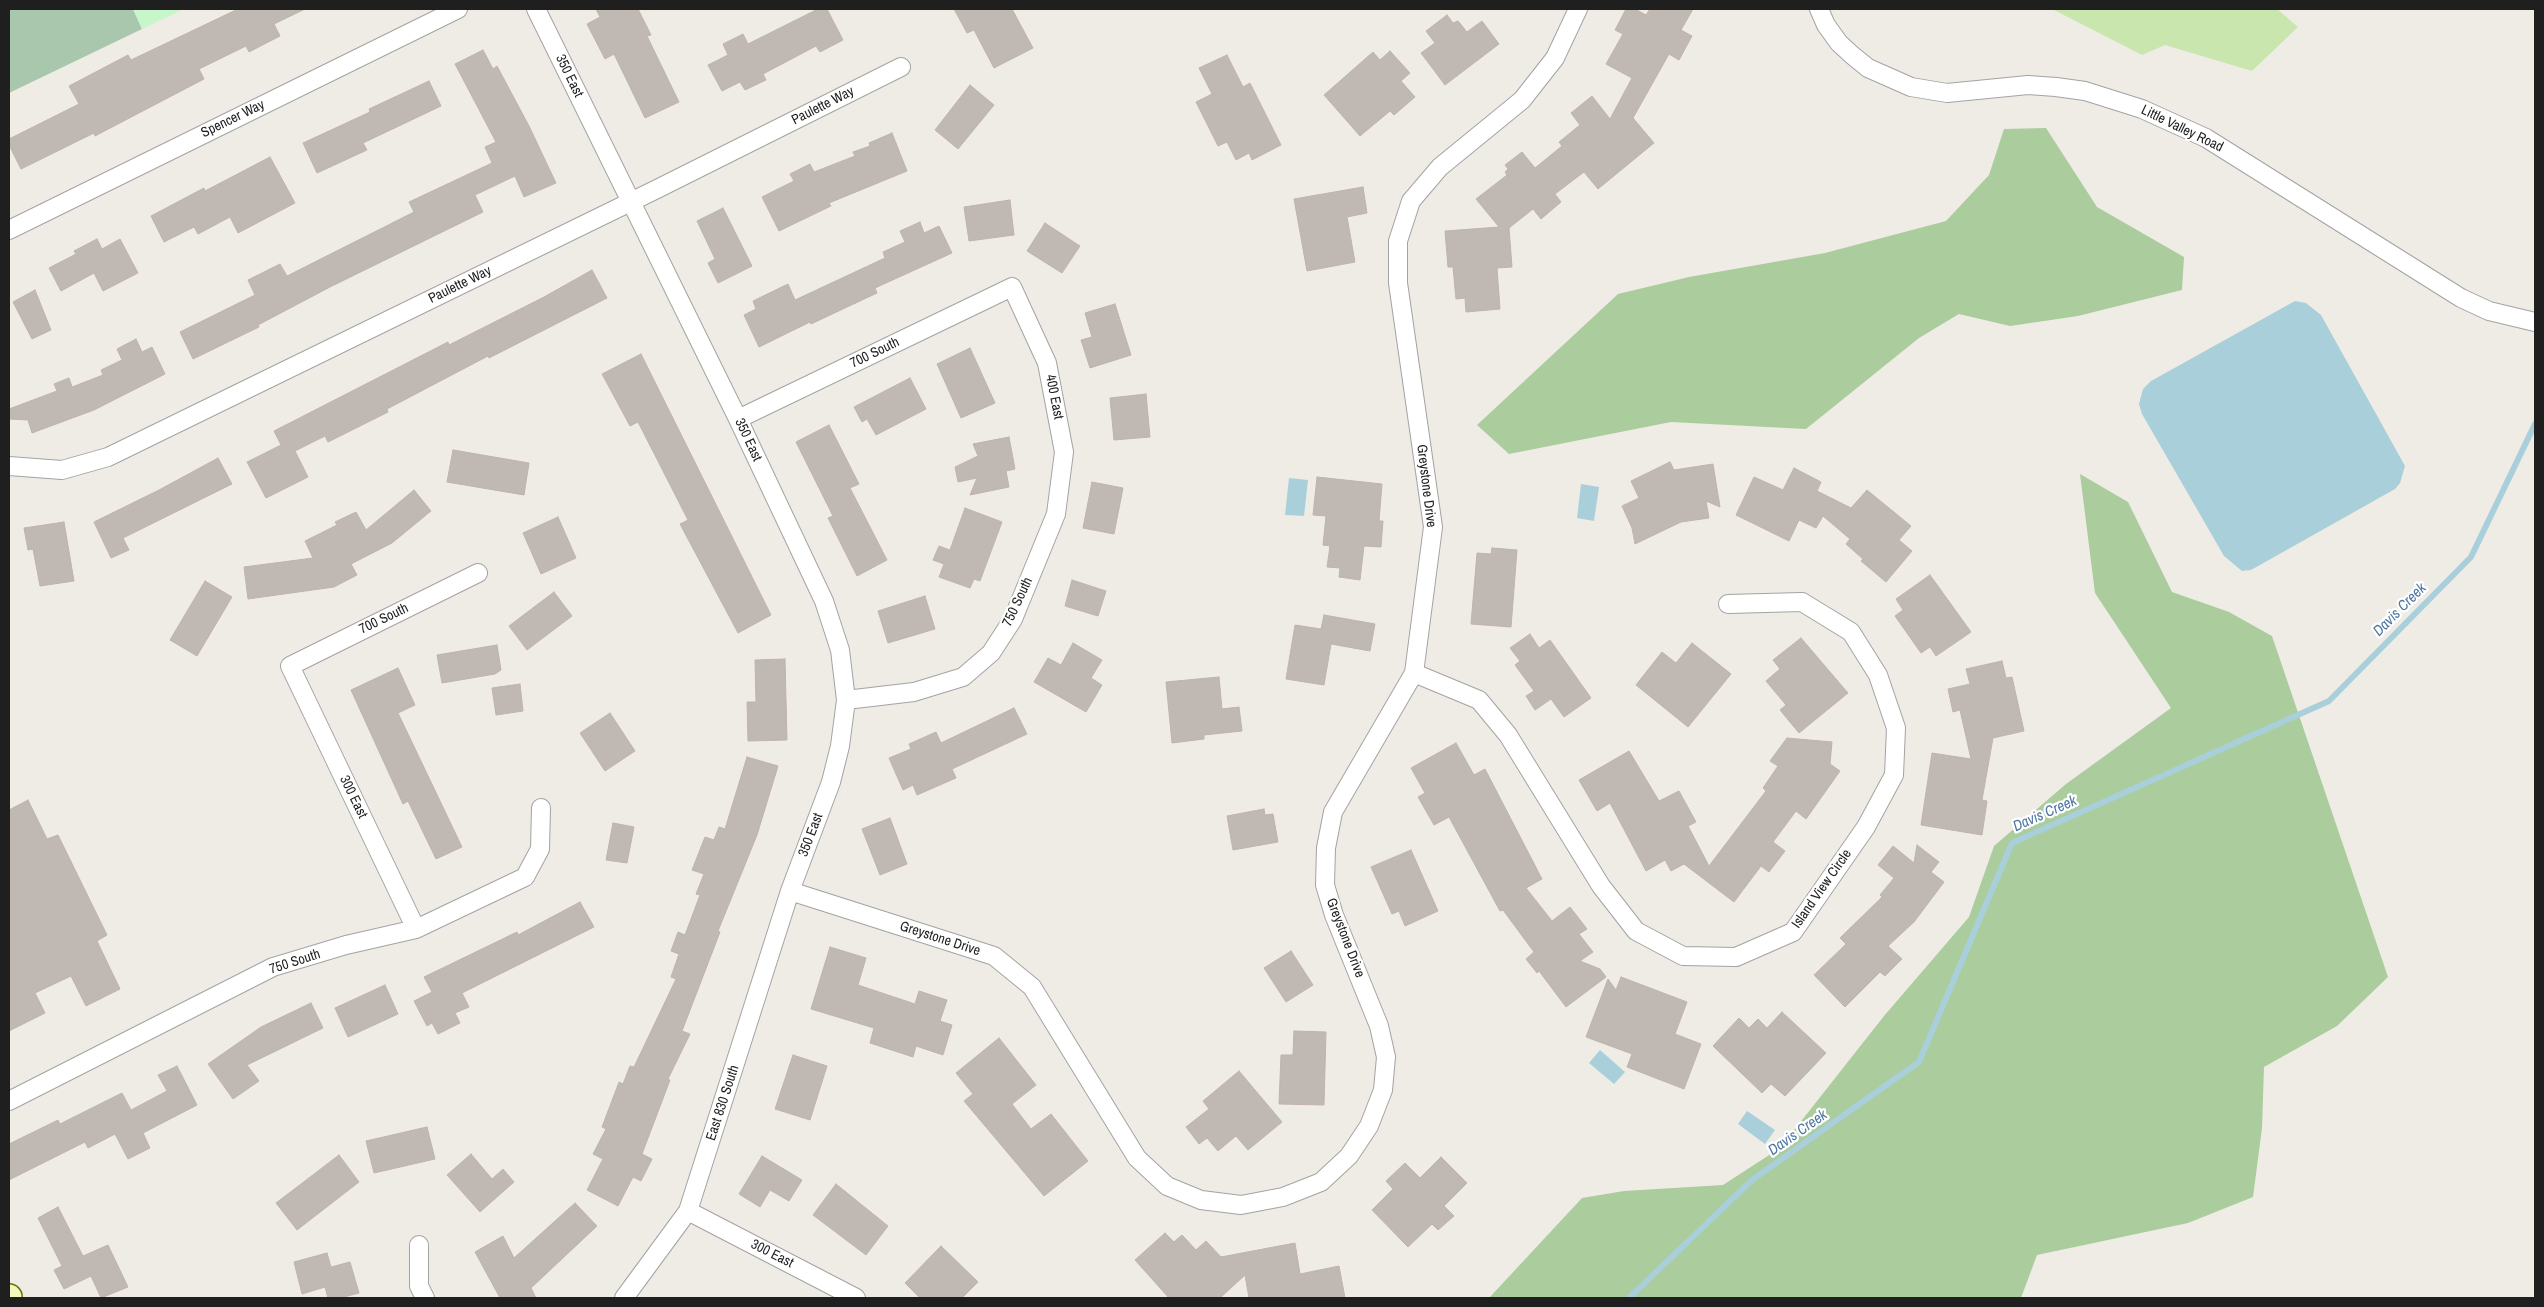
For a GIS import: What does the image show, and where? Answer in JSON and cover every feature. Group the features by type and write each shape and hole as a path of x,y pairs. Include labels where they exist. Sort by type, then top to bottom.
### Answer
{"street":[{"name":"Spencer Way","path":"9,230 458,9"},
{"name":"350 East","path":"536,9 738,419 824,600 840,650 846,700 840,746 831,782 790,891"},
{"name":"Greystone Drive","path":"790,891 994,956 1032,987 1137,1158 1167,1186 1201,1200 1241,1205 1283,1197 1320,1182 1349,1156 1370,1126 1383,1090 1386,1057 1379,1026 1334,915 1325,885 1326,848 1334,812 1414,673 1433,527 1398,283 1398,241 1411,201 1440,167 1522,100 1555,58 1578,9"},
{"name":"Little Valley Road","path":"1819,9 1826,25 1839,44 1868,68 1911,87 1947,93 2028,85 2056,87 2085,91 2142,109 2206,138 2461,298 2489,310 2535,322"},
{"name":"Paulette Way","path":"9,466 62,470 108,457 630,202 901,67"},
{"name":"700 South","path":"738,419 1012,287"},
{"name":"400 East","path":"1012,287 1047,363 1064,452 1056,514"},
{"name":"750 South","path":"846,700 914,692 962,677 991,653 1013,618 1056,514"},
{"name":"700 South","path":"290,666 478,574"},
{"name":"Island View Circle","path":"1414,673 1479,700 1508,734 1601,886 1636,931 1683,956 1736,957 1793,932 1866,827 1894,775 1896,728 1878,675 1851,632 1802,602 1728,604"},
{"name":"300 East","path":"290,666 416,928"},
{"name":"750 South","path":"9,1101 273,967 346,945 416,928 525,877 540,850 541,808"},
{"name":"East 830 South","path":"624,1298 688,1211 790,891"},
{"name":"300 East","path":"688,1211 856,1298"},
{"path":"419,1245 419,1286 425,1298"}],"green space":[{"path":"9,9 133,9 142,29 9,93"},
{"path":"133,9 184,9 142,29"},
{"path":"2052,9 2277,9 2298,27 2252,71 2165,45 2142,55"},
{"path":"2046,128 2097,207 2184,257 2182,290 2078,316 2010,326 1959,314 1919,338 1806,429 1671,422 1509,454 1477,425 1618,294 1689,277 1825,253 1946,221 1989,175 2004,129"},
{"path":"2080,474 2128,502 2172,592 2229,612 2272,636 2388,977 2337,1026 2264,1067 2262,1128 2253,1197 2188,1223 2037,1255 2021,1298 1489,1298 1582,1198 1624,1191 1723,1185 1780,1148 1884,1016 1969,917 1994,846 2066,784 2171,708 2095,593"}],"water":[{"path":"2295,301 2306,303 2321,315 2405,466 2400,483 2395,489 2251,570 2242,571 2224,556 2142,414 2139,404 2143,389 2151,381"},
{"path":"1289,478 1308,480 1304,516 1285,515"},
{"path":"1581,484 1599,487 1594,521 1577,518"},
{"path":"1600,1050 1625,1072 1614,1084 1589,1063"},
{"path":"1747,1111 1775,1130 1765,1144 1738,1124"}],"building":[{"path":"238,9 305,9 274,24 280,36 249,52 246,46 199,69 204,79 95,136 94,133 21,169 9,145 9,139 79,104 69,86 128,55 131,60"},
{"path":"596,9 638,9 651,35 647,36 679,102 645,118 614,54 605,59 587,24 600,17"},
{"path":"818,9 827,9 843,40 820,52 816,46 763,74 766,80 745,90 740,82 722,91 708,65 728,55 723,44 743,34 748,44"},
{"path":"954,9 1012,9 1033,48 994,68 974,30 967,33"},
{"path":"1626,9 1635,9 1646,15 1650,9 1693,9 1681,30 1692,36 1679,60 1669,54 1633,118 1654,143 1598,189 1584,172 1555,194 1561,202 1541,219 1533,209 1509,228 1512,267 1497,268 1500,309 1466,312 1465,298 1456,299 1453,267 1448,267 1445,231 1499,227 1476,199 1507,175 1505,172 1508,169 1505,165 1522,152 1535,168 1562,146 1559,142 1580,125 1571,113 1592,96 1610,119 1632,78 1606,64 1623,34 1615,30"},
{"path":"1447,15 1453,23 1458,21 1467,32 1482,21 1499,44 1445,85 1421,53 1435,43 1426,31"},
{"path":"483,50 493,69 497,66 529,126 556,183 524,197 515,176 475,195 483,212 330,287 258,325 259,327 193,359 180,332 255,295 248,280 280,264 287,276 414,212 409,202 492,163 485,147 496,142 455,64"},
{"path":"1390,51 1410,73 1401,81 1415,97 1394,115 1390,111 1360,136 1324,95 1373,52 1380,60"},
{"path":"1227,55 1243,87 1250,83 1281,145 1252,160 1249,153 1236,160 1227,142 1218,146 1196,102 1212,94 1199,68"},
{"path":"429,81 441,106 363,143 367,150 317,173 303,143 370,112 369,109"},
{"path":"970,85 994,105 958,149 935,130"},
{"path":"892,133 907,171 829,203 831,206 779,231 762,197 794,181 790,174 810,164 814,172 855,156 853,152 870,146 869,143"},
{"path":"270,157 295,203 238,233 230,217 198,234 194,227 164,242 151,216 204,188 205,191"},
{"path":"1363,187 1367,213 1347,217 1355,262 1307,271 1294,199"},
{"path":"1010,200 1014,235 969,241 964,207"},
{"path":"723,208 752,266 718,283 708,263 715,259 697,221"},
{"path":"920,222 924,233 939,226 952,253 875,288 877,293 811,324 810,322 759,347 744,315 756,309 753,301 788,284 795,300 885,258 883,252 905,242 900,231"},
{"path":"1045,223 1080,246 1062,273 1027,251"},
{"path":"97,239 102,249 120,239 138,273 103,291 94,273 61,291 49,268 76,254 74,251"},
{"path":"592,270 607,298 489,358 488,356 387,409 388,412 328,442 325,436 295,451 308,477 266,498 247,462 281,445 274,431 448,342 449,345 544,297"},
{"path":"35,290 51,330 32,339 13,302"},
{"path":"1115,304 1131,355 1090,368 1081,340 1092,337 1085,313"},
{"path":"136,339 142,352 152,347 165,374 94,410 32,433 28,420 9,419 9,409 57,391 54,384 69,378 72,387 103,375 101,370 122,360 117,349"},
{"path":"970,348 995,403 961,418 937,364"},
{"path":"641,354 771,615 738,633 680,524 688,520 638,422 630,426 602,374"},
{"path":"910,378 926,409 876,435 867,419 862,422 854,407"},
{"path":"1146,394 1150,437 1114,440 1110,398"},
{"path":"829,425 859,484 850,488 887,560 857,576 828,518 833,516 796,442"},
{"path":"1009,437 1015,469 1006,471 1009,487 970,495 977,478 958,482 955,467 978,456 973,444"},
{"path":"453,450 529,463 524,495 447,482"},
{"path":"218,458 232,484 123,538 129,550 111,558 94,522"},
{"path":"1670,462 1674,470 1713,464 1720,507 1706,501 1709,518 1681,522 1635,544 1632,528 1622,506 1639,498 1631,481"},
{"path":"1794,468 1821,482 1817,491 1851,508 1867,490 1911,526 1899,540 1912,551 1886,582 1861,561 1863,559 1846,544 1850,539 1823,516 1816,528 1799,520 1789,541 1736,515 1754,477 1783,490"},
{"path":"1317,477 1382,484 1379,521 1383,521 1381,547 1364,546 1360,580 1339,577 1340,568 1327,567 1330,546 1323,545 1326,516 1313,515"},
{"path":"1092,482 1123,488 1114,534 1083,528"},
{"path":"414,490 431,511 392,543 351,564 357,575 334,587 248,599 244,567 313,558 305,541 337,525 335,522 356,512 366,530"},
{"path":"965,508 1002,522 980,581 974,579 970,588 939,577 944,564 933,560 939,546 950,550"},
{"path":"558,517 576,558 541,574 523,533"},
{"path":"64,522 74,581 40,586 33,549 28,550 24,528"},
{"path":"1492,548 1517,550 1511,627 1471,624 1477,553 1491,554"},
{"path":"1930,575 1971,632 1936,656 1930,647 1921,653 1895,616 1903,610 1896,599"},
{"path":"1072,580 1106,591 1098,616 1065,606"},
{"path":"205,581 232,597 197,656 170,640"},
{"path":"554,592 572,616 527,650 509,626"},
{"path":"925,596 935,629 888,643 878,611"},
{"path":"1324,615 1375,624 1370,651 1331,644 1324,685 1286,679 1295,625 1321,629"},
{"path":"1530,634 1539,648 1550,640 1591,698 1564,717 1551,699 1535,710 1526,696 1534,691 1515,665 1520,661 1510,648"},
{"path":"1801,638 1848,693 1799,733 1780,710 1786,705 1766,681 1780,669 1773,660"},
{"path":"1073,643 1102,660 1091,678 1102,685 1086,712 1034,682 1048,658 1061,665"},
{"path":"1692,643 1731,674 1688,727 1636,685 1662,652 1676,663"},
{"path":"497,645 501,670 495,674 442,683 437,655"},
{"path":"785,659 787,740 748,741 747,702 756,702 755,660"},
{"path":"2002,661 2006,678 2012,677 2024,731 1993,738 1982,800 1987,801 1982,835 1921,825 1932,753 1971,759 1960,710 1953,712 1948,689 1970,684 1966,669"},
{"path":"398,668 415,705 398,713 462,847 436,859 408,801 403,804 351,690"},
{"path":"1219,677 1222,709 1239,707 1242,731 1204,735 1204,739 1172,743 1166,682"},
{"path":"520,684 523,711 496,715 492,688"},
{"path":"1014,708 1027,734 952,769 956,778 917,795 913,785 903,790 889,758 911,749 909,744 936,732 941,743"},
{"path":"610,713 635,751 605,771 580,733"},
{"path":"1787,738 1832,742 1830,764 1840,771 1806,819 1796,811 1773,842 1785,851 1769,872 1761,866 1734,902 1684,864 1671,871 1665,860 1646,871 1610,803 1597,811 1579,780 1629,751 1659,801 1679,791 1696,822 1688,826 1709,866 1766,791 1763,788 1778,766 1770,761"},
{"path":"1456,743 1474,775 1485,769 1542,879 1526,888 1552,921 1570,907 1587,929 1579,934 1593,952 1580,961 1600,969 1606,977 1566,1007 1539,971 1537,973 1526,959 1534,952 1503,910 1500,911 1449,817 1434,825 1418,797 1425,793 1411,768"},
{"path":"747,757 778,766 757,835 718,931 720,932 682,1031 690,1034 668,1079 670,1080 642,1154 652,1159 641,1181 633,1177 618,1206 587,1190 603,1159 593,1154 606,1129 602,1127 619,1082 623,1084 630,1066 634,1067 676,979 671,977 679,954 671,951 678,932 685,935 700,895 696,894 704,874 692,870 705,837 714,840 719,827 725,829"},
{"path":"28,800 47,839 58,835 107,935 97,941 120,989 86,1006 71,976 35,993 45,1013 9,1031 9,810"},
{"path":"1264,809 1265,815 1273,814 1278,842 1233,850 1227,816"},
{"path":"890,818 907,864 880,875 862,829"},
{"path":"613,823 634,827 627,863 606,860"},
{"path":"1917,845 1939,862 1931,872 1944,882 1914,922 1888,946 1902,959 1885,976 1880,972 1845,1007 1814,975 1846,944 1840,938 1882,897 1880,895 1894,878 1878,865 1893,846 1914,863"},
{"path":"1411,850 1438,911 1405,926 1399,911 1392,914 1371,867"},
{"path":"580,902 594,927 462,993 469,1007 455,1013 460,1023 438,1034 432,1023 427,1026 414,1001 432,992 424,977 517,932 518,935"},
{"path":"830,947 866,958 858,985 915,1004 919,991 947,1000 940,1021 952,1025 943,1055 916,1046 913,1057 870,1043 874,1028 811,1009"},
{"path":"1291,951 1313,985 1286,1002 1264,968"},
{"path":"1621,977 1687,1002 1675,1034 1701,1044 1684,1089 1627,1067 1632,1054 1586,1037 1608,979 1616,990"},
{"path":"385,985 398,1014 348,1037 335,1008"},
{"path":"311,1003 323,1028 247,1065 259,1081 233,1099 208,1064 261,1027"},
{"path":"1782,1012 1826,1053 1785,1096 1771,1084 1762,1093 1713,1046 1739,1018 1749,1028 1758,1019 1767,1028"},
{"path":"1294,1031 1326,1032 1324,1105 1279,1104 1281,1055 1293,1055"},
{"path":"999,1038 1036,1085 1012,1104 1031,1129 1051,1114 1088,1161 1044,1196 964,1101 973,1094 956,1073"},
{"path":"793,1055 827,1066 810,1120 775,1109"},
{"path":"177,1066 197,1105 143,1133 150,1148 128,1159 115,1134 88,1148 85,1142 9,1180 9,1144 58,1120 60,1124 122,1093 131,1110 167,1091 158,1075"},
{"path":"1239,1071 1282,1122 1248,1150 1236,1136 1218,1151 1207,1138 1199,1144 1186,1127 1209,1109 1203,1101"},
{"path":"427,1127 435,1159 374,1173 366,1141"},
{"path":"471,1154 492,1179 503,1169 514,1182 480,1212 447,1175"},
{"path":"339,1155 359,1182 297,1230 276,1203"},
{"path":"762,1156 802,1180 789,1201 770,1190 760,1207 739,1194"},
{"path":"1441,1157 1467,1183 1444,1206 1454,1216 1438,1230 1432,1224 1408,1247 1372,1210 1393,1189 1386,1181 1405,1163 1420,1178"},
{"path":"836,1184 888,1226 866,1255 813,1215"},
{"path":"575,1203 597,1226 531,1288 536,1298 500,1298 475,1252 503,1236 514,1258"},
{"path":"58,1207 83,1256 108,1245 128,1287 101,1298 91,1276 64,1289 54,1270 62,1266 38,1218"},
{"path":"1165,1233 1174,1242 1182,1235 1196,1250 1206,1241 1221,1257 1295,1243 1300,1274 1339,1266 1345,1298 1249,1298 1245,1275 1220,1298 1169,1298 1135,1260"},
{"path":"941,1246 978,1282 962,1298 920,1298 905,1283"},
{"path":"327,1253 331,1267 350,1262 359,1293 340,1298 328,1298 325,1287 302,1294 294,1262"}],"waterway":[{"name":"Davis Creek","path":"1629,1298 1752,1180 1919,1062 2012,843 2329,701 2471,557 2535,424"}]}
